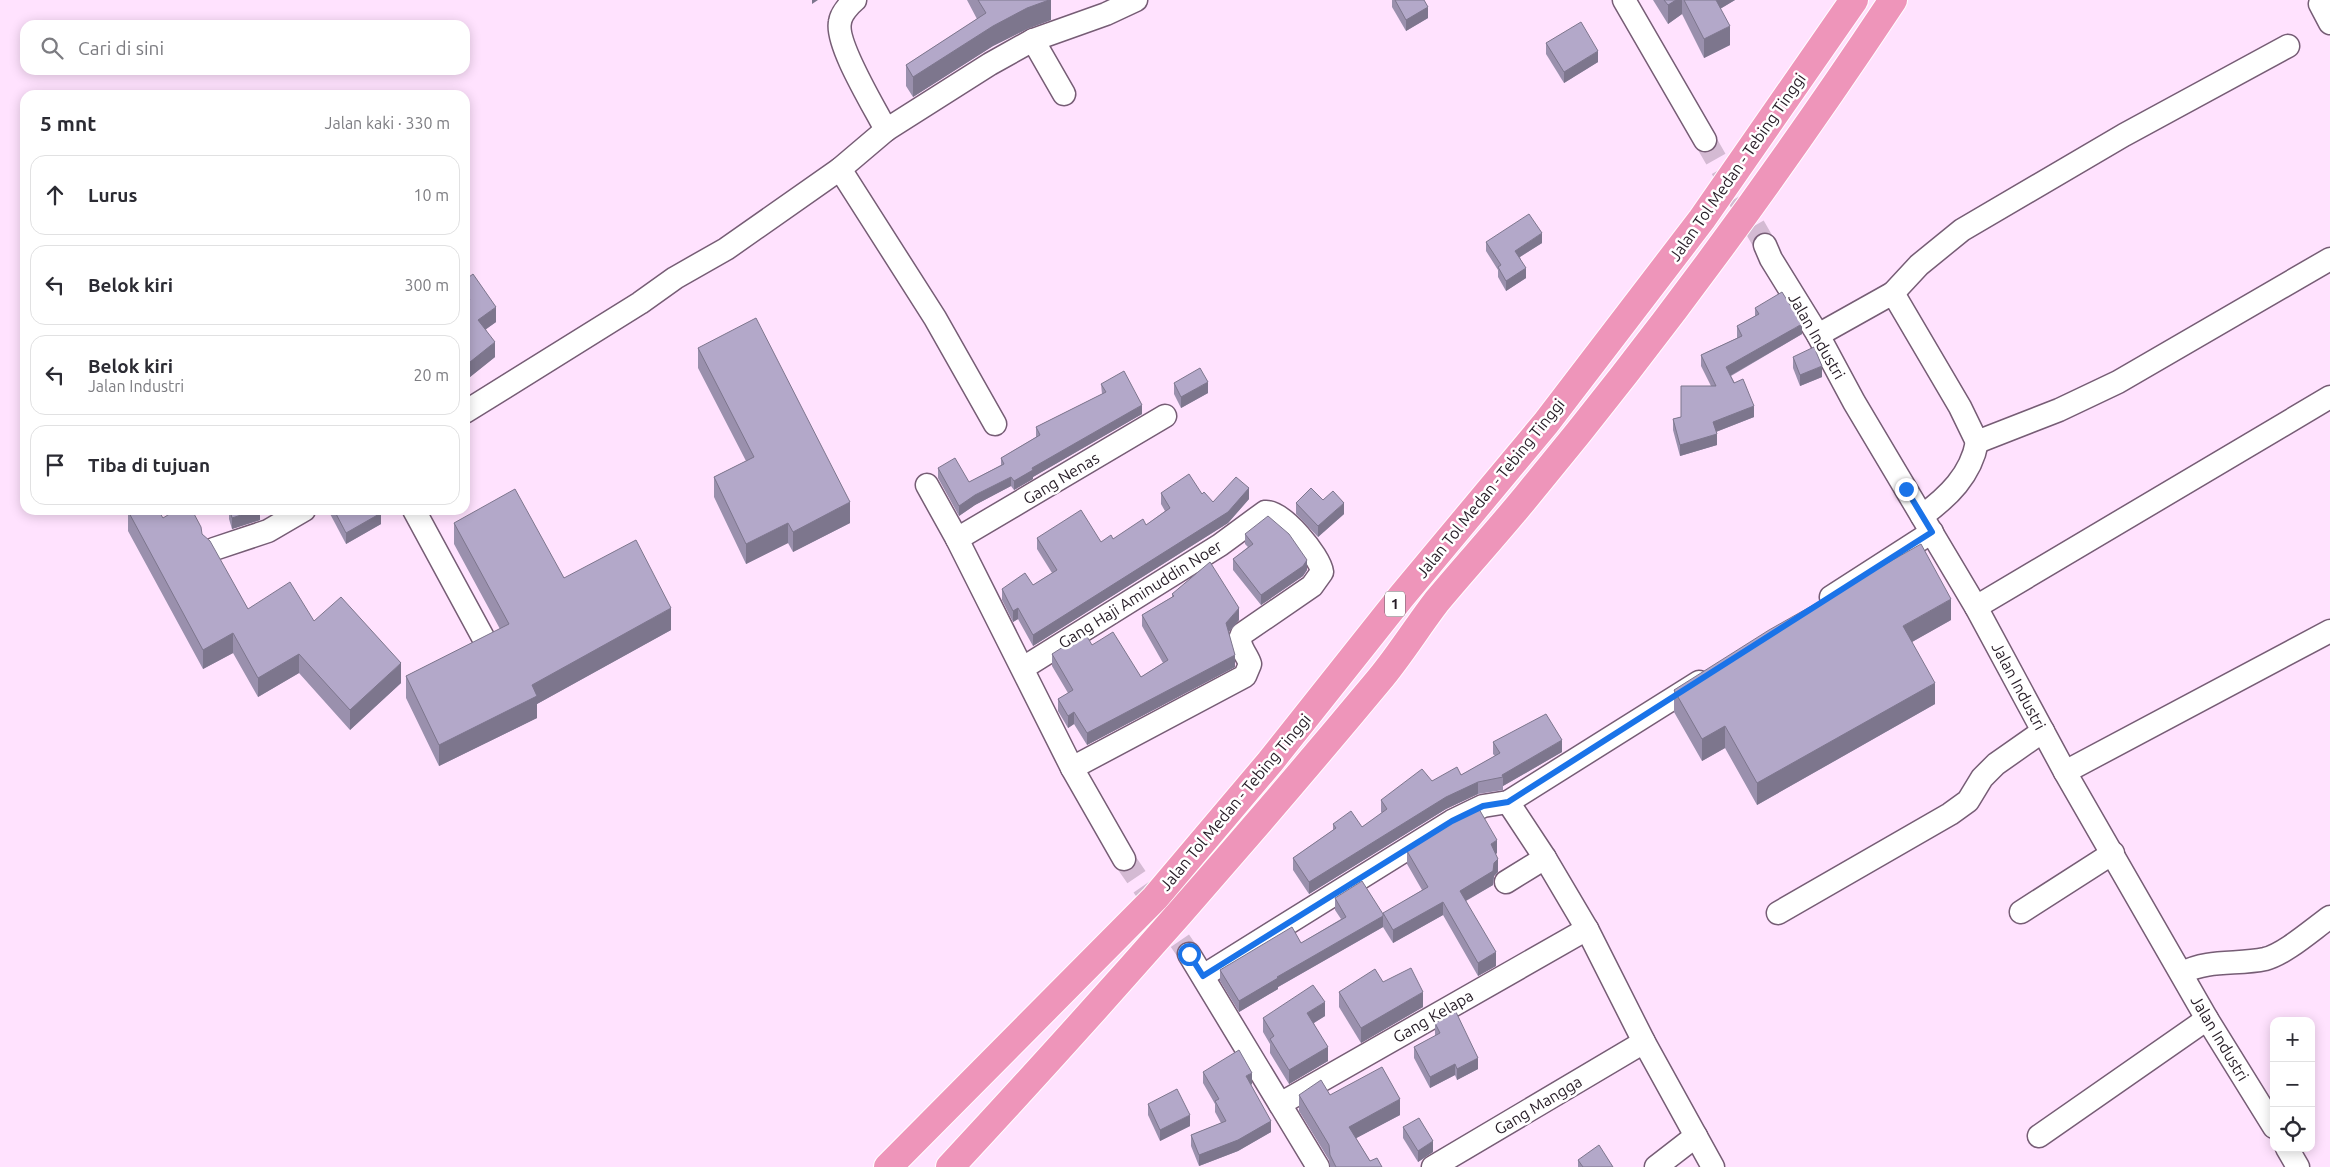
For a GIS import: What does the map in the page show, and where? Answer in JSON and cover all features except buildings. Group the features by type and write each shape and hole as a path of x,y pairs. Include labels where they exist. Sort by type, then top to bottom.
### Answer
{"highway":[{"name":"Jalan Tol Medan - Tebing Tinggi","path":"888,1167 1155,898 1270,762 1400,597 1546,423 1702,219 1854,0"},
{"name":"1","path":"950,1167 1210,881 1383,676 1435,604 1531,491 1656,333 1778,168 1893,0"}],"street":[{"path":"855,0 842,15 840,32 846,54 886,130"},
{"path":"470,409 640,303 674,278 726,249 840,169 886,130 990,64 1034,40 1106,14 1136,0"},
{"path":"1624,0 1704,140"},
{"path":"1034,40 1064,94"},
{"path":"1818,335 1893,293 1919,265 1962,230 2124,135 2288,46"},
{"path":"840,169 935,318 995,424"},
{"name":"Jalan Industri","path":"1765,245 1771,259 1818,335 1854,402 1976,606 2065,772 2207,1019 2270,1121"},
{"path":"1977,442 2059,410 2118,382 2330,259"},
{"path":"1814,607 1927,524 1974,457 1977,442 1960,407 1893,293"},
{"path":"1976,606 2330,397"},
{"name":"Gang Nenas","path":"957,539 1165,416"},
{"path":"927,485 957,539 1072,768 1124,859"},
{"name":"Gang Haji Aminuddin Noer","path":"1023,668 1220,545 1254,518 1269,512 1277,514 1286,522 1318,560 1322,572 1318,580 1274,614 1242,634 1239,639 1250,664 1245,676 1072,768"},
{"path":"214,549 268,531 295,515"},
{"path":"417,515 485,641"},
{"path":"2065,772 2330,631"},
{"path":"1203,976 1452,821 1483,806 1508,802 1714,672"},
{"path":"1778,914 1950,814 1968,800 1982,778 1996,764 2043,731"},
{"path":"1508,802 1545,858 1587,929 1644,1042 1713,1167"},
{"path":"2021,912 2112,854"},
{"path":"1506,882 1545,858"},
{"path":"2182,973 2197,965 2266,959 2278,954 2330,917"},
{"name":"Gang Kelapa","path":"1280,1104 1587,929"},
{"path":"1189,954 1318,1167"},
{"path":"2039,1136 2207,1019"},
{"name":"Gang Mangga","path":"1433,1167 1644,1042"},
{"path":"1656,1167 1696,1136"},
{"path":"2289,1152 2298,1167"}],"tunnel":[{"path":"1705,140 1765,245"},
{"path":"1124,859 1189,954"}],"route":[{"path":"1189,954 1203,976 1452,821 1483,806 1508,802 1932,532 1906,489"}]}
